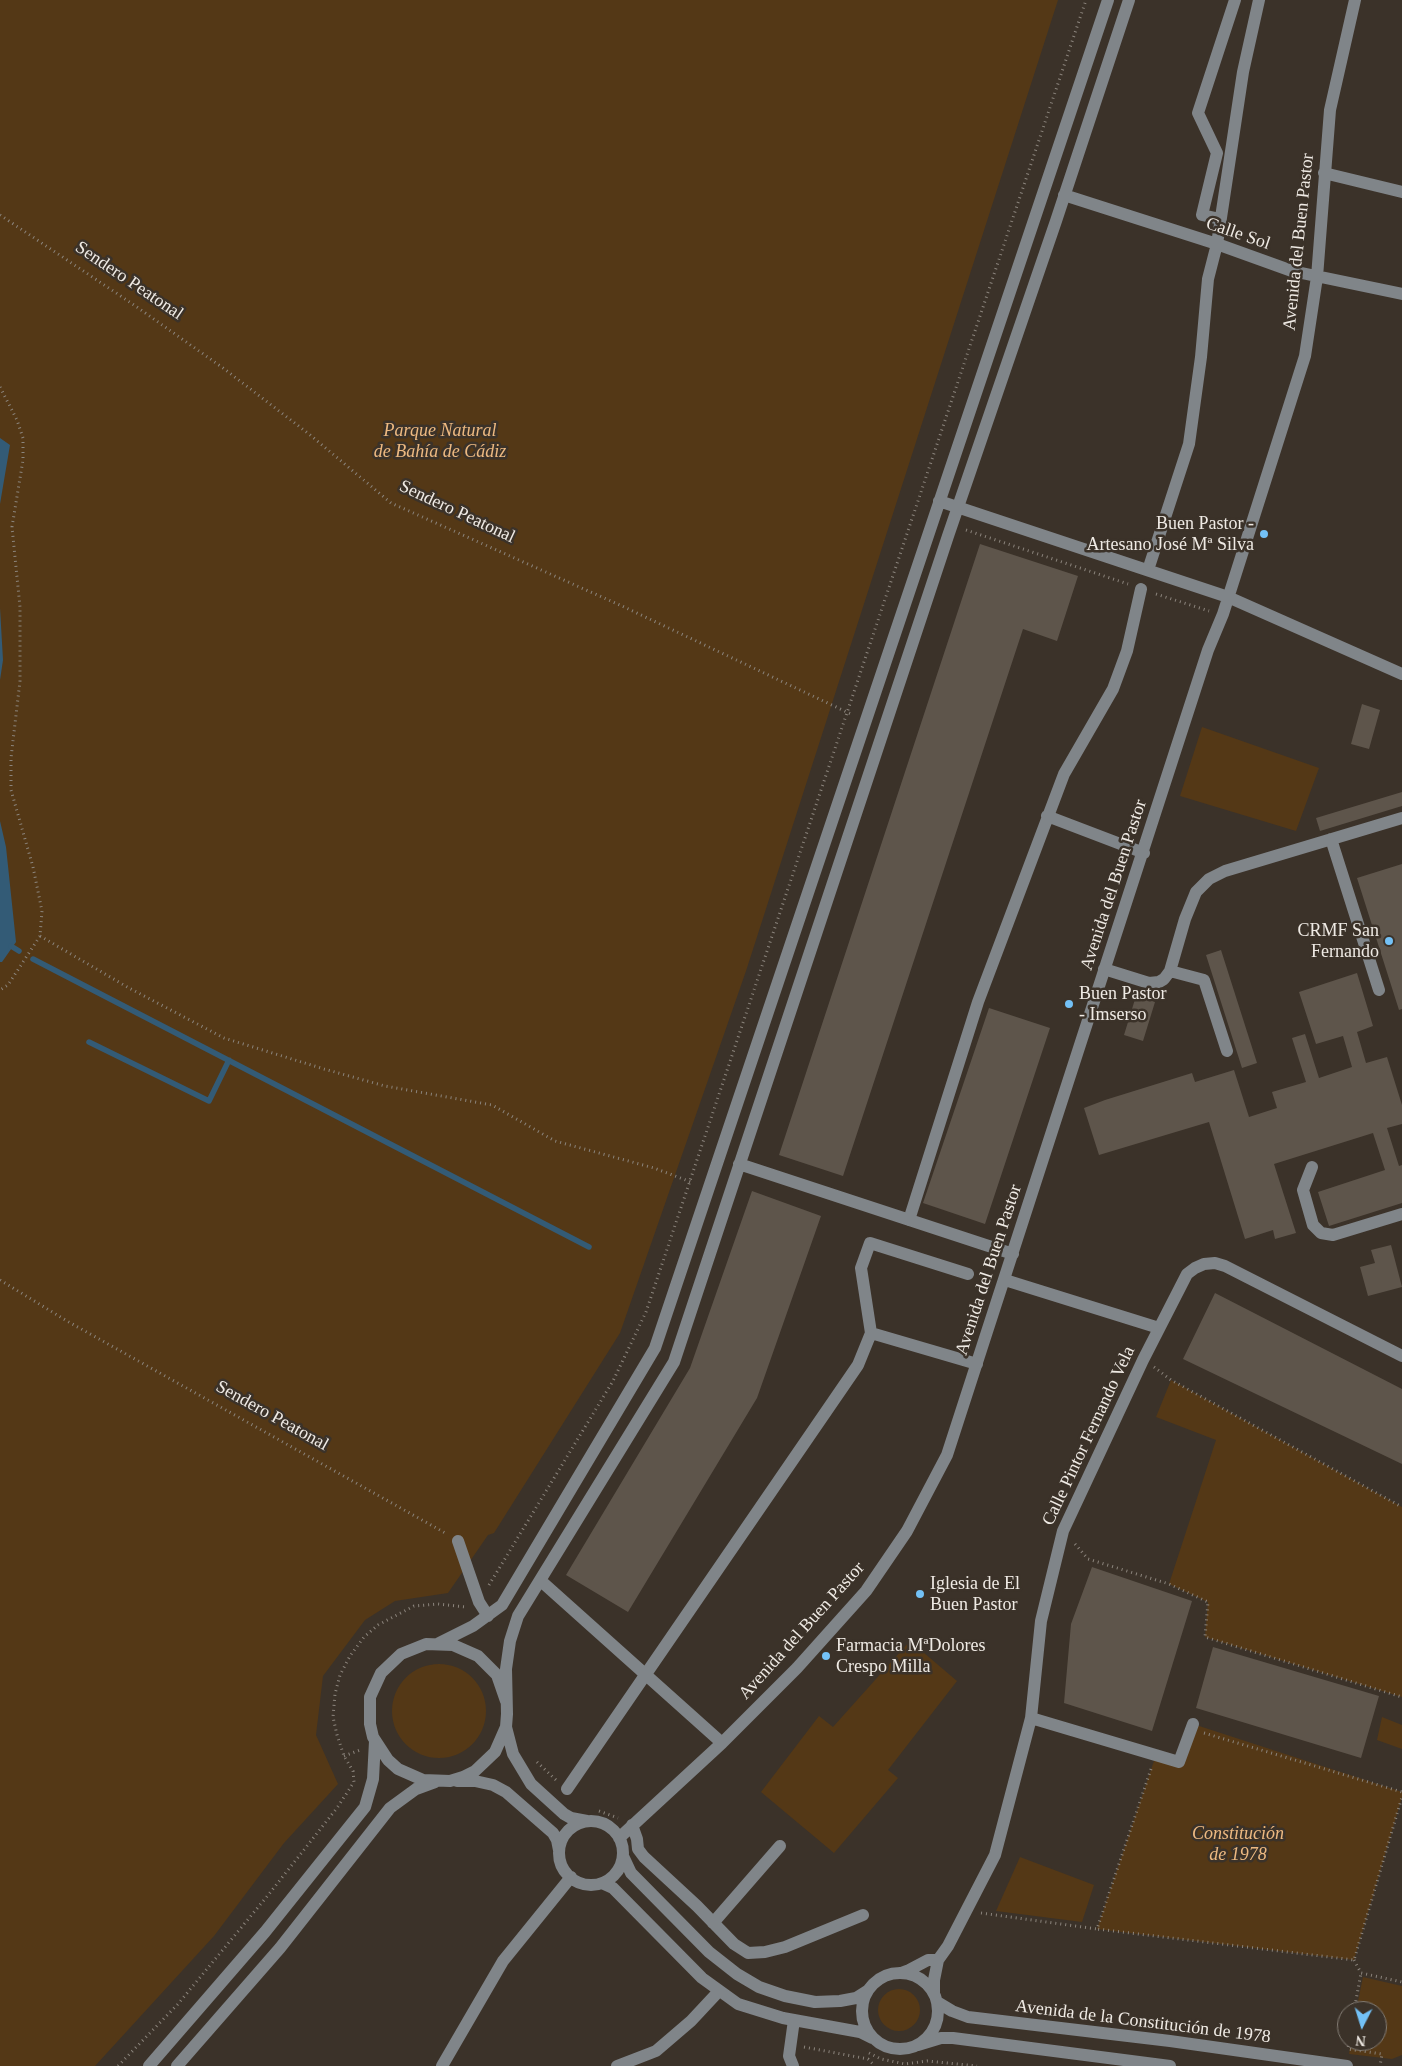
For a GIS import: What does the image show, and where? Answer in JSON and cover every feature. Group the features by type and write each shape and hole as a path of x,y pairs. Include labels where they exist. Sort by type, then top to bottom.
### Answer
{"street":[{"path":"440,1643 463,1633 502,1605 655,1348 1108,0"},
{"path":"938,1960 928,1960 909,1970 891,1974 882,1978 856,1998 840,2001 815,2002 785,1996 759,1987 737,1974 709,1952 631,1873 623,1856 619,1838 607,1825 571,1818 531,1784 513,1754 506,1727 506,1669 510,1641 518,1616 674,1362 948,536 1129,0"},
{"path":"1220,219 1202,215 1217,153 1198,113 1235,0"},
{"path":"1148,570 1189,444 1201,357 1208,279 1217,244 1243,72 1259,0"},
{"name":"Avenida del Buen Pastor","path":"619,1838 722,1743 797,1668 866,1591 907,1531 947,1455 1104,970 1144,853 1208,650 1223,614 1305,356 1317,277 1330,110 1355,0"},
{"path":"1324,173 1402,192"},
{"name":"Calle Sol","path":"1064,195 1217,244 1292,271 1402,294"},
{"path":"939,501 1228,597 1402,674"},
{"path":"909,1220 978,1002 1064,774 1113,689 1127,651 1142,589"},
{"path":"1047,816 1144,853"},
{"path":"1104,970 1132,979 1154,983 1164,979 1170,971 1185,920 1196,892 1209,879 1225,871 1402,818"},
{"path":"1331,839 1379,990"},
{"path":"1170,971 1204,980 1227,1051"},
{"path":"740,1164 1013,1254"},
{"path":"1312,1167 1303,1190 1313,1225 1321,1233 1332,1235 1402,1214"},
{"path":"567,1789 858,1365 871,1333 861,1268 870,1242 968,1274"},
{"name":"Calle Pintor Fernando Vela","path":"935,1998 934,1980 938,1960 995,1855 1031,1718 1041,1621 1062,1531 1143,1360 1187,1274 1200,1266 1215,1263 1225,1266 1402,1356"},
{"path":"1005,1280 1159,1328"},
{"path":"871,1333 977,1364"},
{"path":"458,1541 479,1602 488,1616"},
{"path":"541,1581 722,1743"},
{"path":"149,2066 265,1932 364,1807 374,1779 375,1764 370,1745 368,1711 374,1684 381,1673 401,1654 426,1644 440,1643 466,1649 483,1660 496,1675 506,1701"},
{"path":"1031,1718 1179,1762 1192,1727"},
{"path":"177,2066 280,1948 390,1808 416,1789 475,1771 495,1752 506,1727"},
{"path":"370,1745 398,1769 423,1780 436,1782"},
{"path":"450,1780 484,1783 493,1785 506,1792 553,1833 558,1840 563,1868 571,1877 584,1884 602,1883 612,1888 702,1978 738,2004 794,2020 860,2032 880,2044 899,2050 940,2038 953,2038 1170,2066"},
{"path":"559,1850 562,1841 572,1827 590,1821"},
{"path":"632,1826 637,1839 638,1849 641,1853 734,1944 748,1953 765,1952 785,1947 863,1916"},
{"path":"713,1923 780,1846"},
{"path":"602,1883 616,1872 623,1856"},
{"path":"442,2066 503,1961 571,1877"},
{"path":"901,1973 920,1978 928,1985 935,1998 936,2022 932,2031 918,2045"},
{"path":"617,2066 656,2051 691,2021 718,1991"},
{"path":"867,1991 863,2000 862,2015 866,2029 872,2038"},
{"name":"Avenida de la Constitución de 1978","path":"935,1998 952,2011 968,2017 1170,2041 1347,2066"},
{"path":"793,2066 789,2056 794,2020"}],"path":[{"path":"118,2066 178,2004 269,1894 337,1808 354,1782 353,1770 344,1756 333,1717 335,1694 340,1675 350,1656 364,1637 378,1625 414,1606 438,1604 463,1608 479,1602 608,1390 628,1353 646,1312 1086,0"},
{"name":"Sendero Peatonal","path":"0,215 134,305 223,368 309,434 391,503 622,606 866,720"},
{"path":"0,387 17,420 23,438 23,460 12,527 20,607 20,681 11,758 11,790 33,867 42,911 40,936 8,985 0,990"},
{"path":"911,523 929,529"},
{"path":"948,536 952,538 959,532 967,530 1223,614"},
{"path":"40,936 130,988 224,1038 386,1086 492,1105 554,1141 654,1168 689,1181 710,1185"},
{"name":"Sendero Peatonal","path":"0,1280 67,1321 458,1541"},
{"path":"1143,1360 1171,1380 1402,1507"},
{"path":"1062,1531 1088,1559 1169,1584 1208,1602 1205,1637 1402,1698"},
{"path":"1192,1727 1402,1792"},
{"path":"344,1756 370,1745 375,1764"},
{"path":"1097,1928 1156,1755"},
{"path":"1356,2001 1361,1973 1354,1960 1402,1797"},
{"path":"966,1911 1354,1960"},
{"path":"1361,1973 1402,1982"},
{"path":"808,2023 804,2047 868,2059 875,2066"},
{"path":"1362,2051 1382,2054 1380,2066"}],"green space":[{"name":"Parque Natural de Bahía de Cádiz","path":"0,0 1058,0 746,971 620,1333 494,1533 488,1535 448,1593 395,1601 365,1620 323,1676 316,1735 338,1784 284,1843 214,1936 95,2066 0,2066"},
{"path":"1202,727 1319,768 1296,831 1180,796"},
{"path":"1171,1380 1402,1507 1402,1697 1205,1637 1208,1602 1169,1584 1216,1440 1156,1417"},
{"path":"910,1641 957,1681 888,1770 898,1778 834,1853 761,1792 819,1716 833,1727"},
{"path":"439,1664 457,1668 472,1678 482,1693 486,1711 482,1729 472,1744 457,1754 439,1758 421,1754 406,1744 396,1729 392,1711 396,1693 406,1678 421,1668"},
{"path":"1382,1717 1402,1725 1402,1749 1377,1740"},
{"name":"Constitución de 1978","path":"1193,1724 1402,1792 1354,1960 1097,1929 1156,1755 1179,1762"},
{"path":"1020,1857 1094,1885 1082,1922 996,1911"},
{"path":"1363,1977 1402,1986 1402,2055 1392,2059 1349,2054 1349,2051 1387,2051 1387,2001 1358,2001"},
{"path":"903,1989 911,1992 917,1998 920,2010 917,2022 911,2028 895,2031 887,2028 881,2022 878,2006 881,1998 887,1992"}],"water":[{"path":"0,438 10,445 0,504"},
{"path":"0,608 3,660 0,680"},
{"path":"0,821 6,847 16,942 2,962 0,962"}],"building":[{"path":"980,544 1078,576 1057,641 1023,629 843,1176 779,1155"},
{"path":"1362,704 1380,710 1369,749 1351,744"},
{"path":"1402,792 1402,806 1320,831 1316,818"},
{"name":"CRMF San Fernando","path":"1402,864 1402,1009 1399,1010 1357,878"},
{"path":"1221,950 1257,1063 1242,1068 1206,955"},
{"path":"1357,973 1373,1026 1357,1032 1366,1063 1387,1057 1402,1105 1402,1124 1387,1128 1399,1166 1402,1165 1402,1203 1329,1226 1318,1192 1385,1170 1373,1133 1274,1164 1296,1233 1275,1239 1273,1230 1245,1239 1209,1122 1099,1155 1084,1108 1105,1100 1192,1073 1195,1082 1234,1070 1249,1117 1277,1108 1272,1092 1306,1082 1292,1038 1305,1034 1319,1078 1352,1067 1343,1036 1316,1044 1299,992"},
{"path":"1136,996 1155,1002 1143,1041 1124,1035"},
{"path":"989,1008 1050,1028 985,1224 923,1203"},
{"path":"752,1191 821,1216 757,1398 628,1612 566,1575 690,1368"},
{"path":"1391,1245 1402,1287 1368,1296 1360,1267 1375,1263 1371,1250"},
{"path":"1215,1293 1402,1389 1402,1464 1183,1359"},
{"path":"1092,1567 1192,1601 1152,1731 1064,1703 1071,1624"},
{"path":"1213,1647 1379,1696 1361,1758 1196,1708"}],"waterway":[{"path":"11,946 19,951"},
{"path":"33,959 589,1247"},
{"path":"89,1042 209,1101 229,1060"}],"place":[{"name":"Buen Pastor - Artesano José Mª Silva","path":"1264,534"},
{"name":"CRMF San Fernando","path":"1389,941"},
{"name":"Buen Pastor - Imserso","path":"1069,1004"},
{"name":"Iglesia de El Buen Pastor","path":"920,1594"},
{"name":"Farmacia MªDolores Crespo Milla","path":"826,1656"}]}
